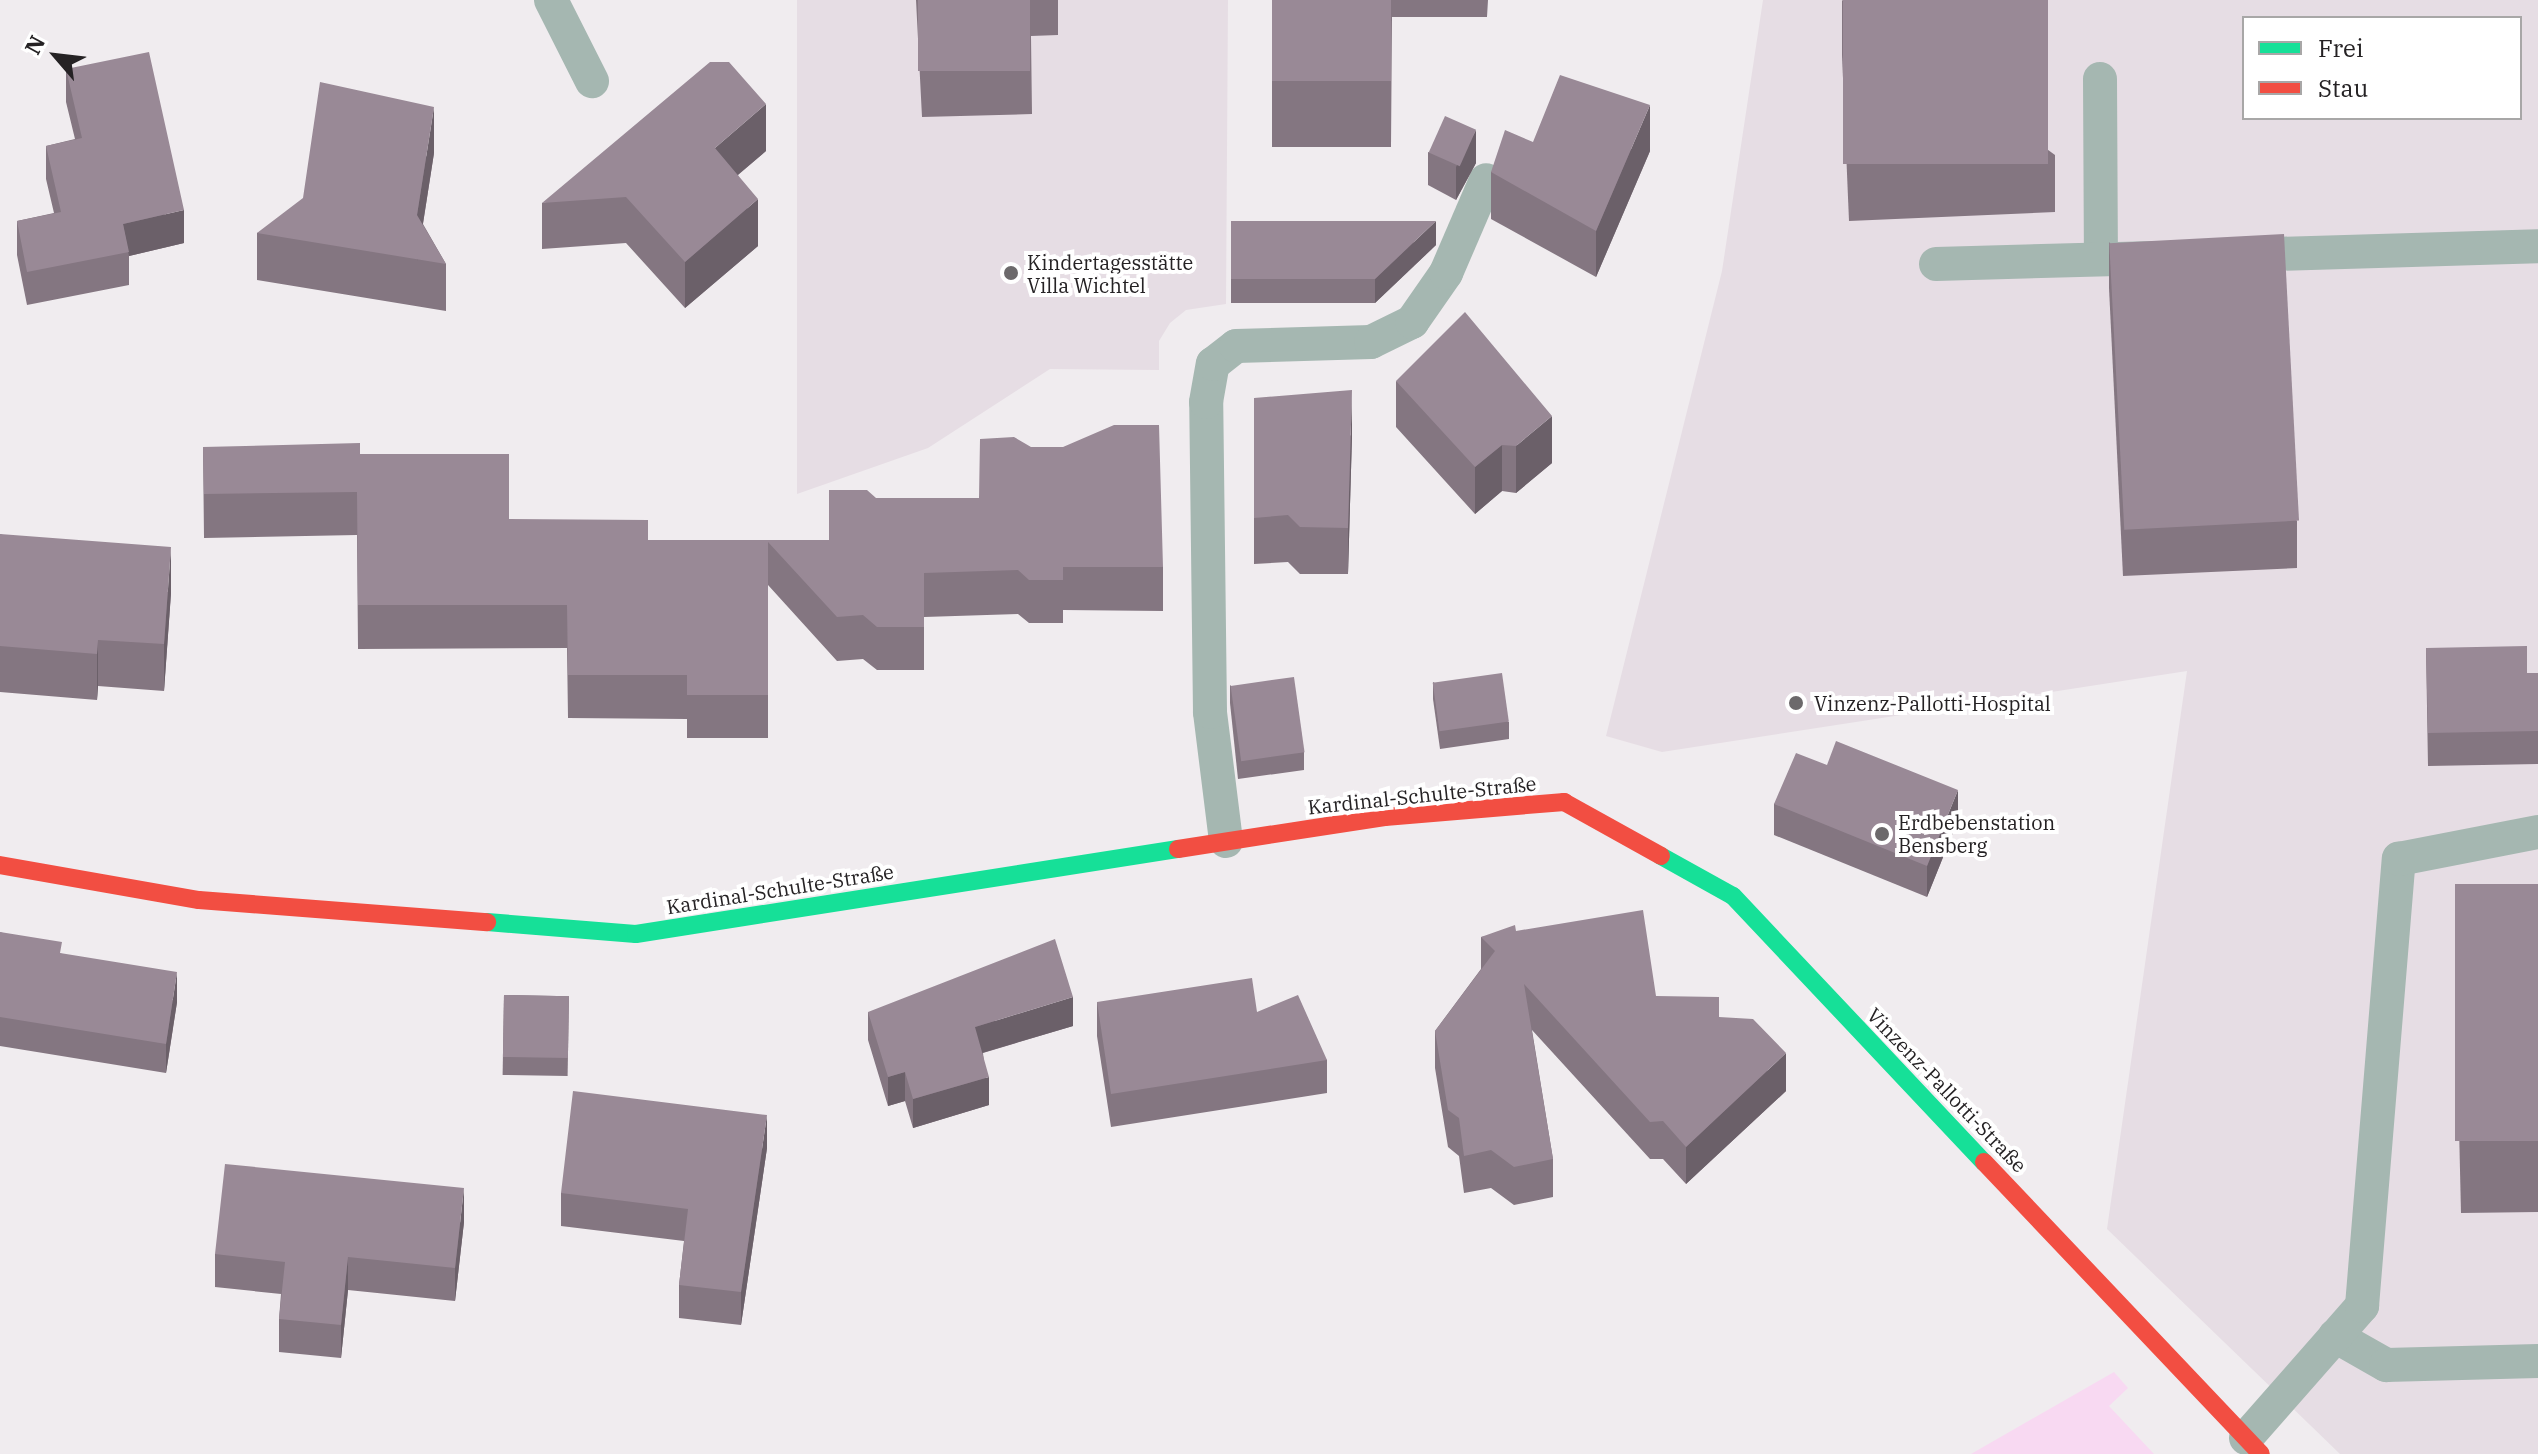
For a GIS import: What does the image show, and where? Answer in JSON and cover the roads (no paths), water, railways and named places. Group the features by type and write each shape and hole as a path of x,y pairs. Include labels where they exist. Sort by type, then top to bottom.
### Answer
{"street":[{"name":"Kardinal-Schulte-Straße","path":"0,865 199,900 636,934 1226,841 1564,802"},
{"name":"Vinzenz-Pallotti-Straße","path":"1564,802 1733,896 2254,1446"}],"lane":[{"path":"551,0 592,81"},
{"path":"2100,79 2101,259"},
{"path":"1226,841 1210,712 1206,402 1213,364 1236,346 1371,342 1412,322 1446,273 1486,180"},
{"path":"1936,264 2538,246"},
{"path":"2254,1446 2335,1336 2362,1306 2399,859 2538,832"},
{"path":"2335,1336 2386,1365 2538,1361"}],"place":[{"name":"Kindertagesstätte Villa Wichtel","path":"1011,273"},
{"name":"Vinzenz-Pallotti-Hospital","path":"1796,703"},
{"name":"Erdbebenstation Bensberg","path":"1882,834"}]}
